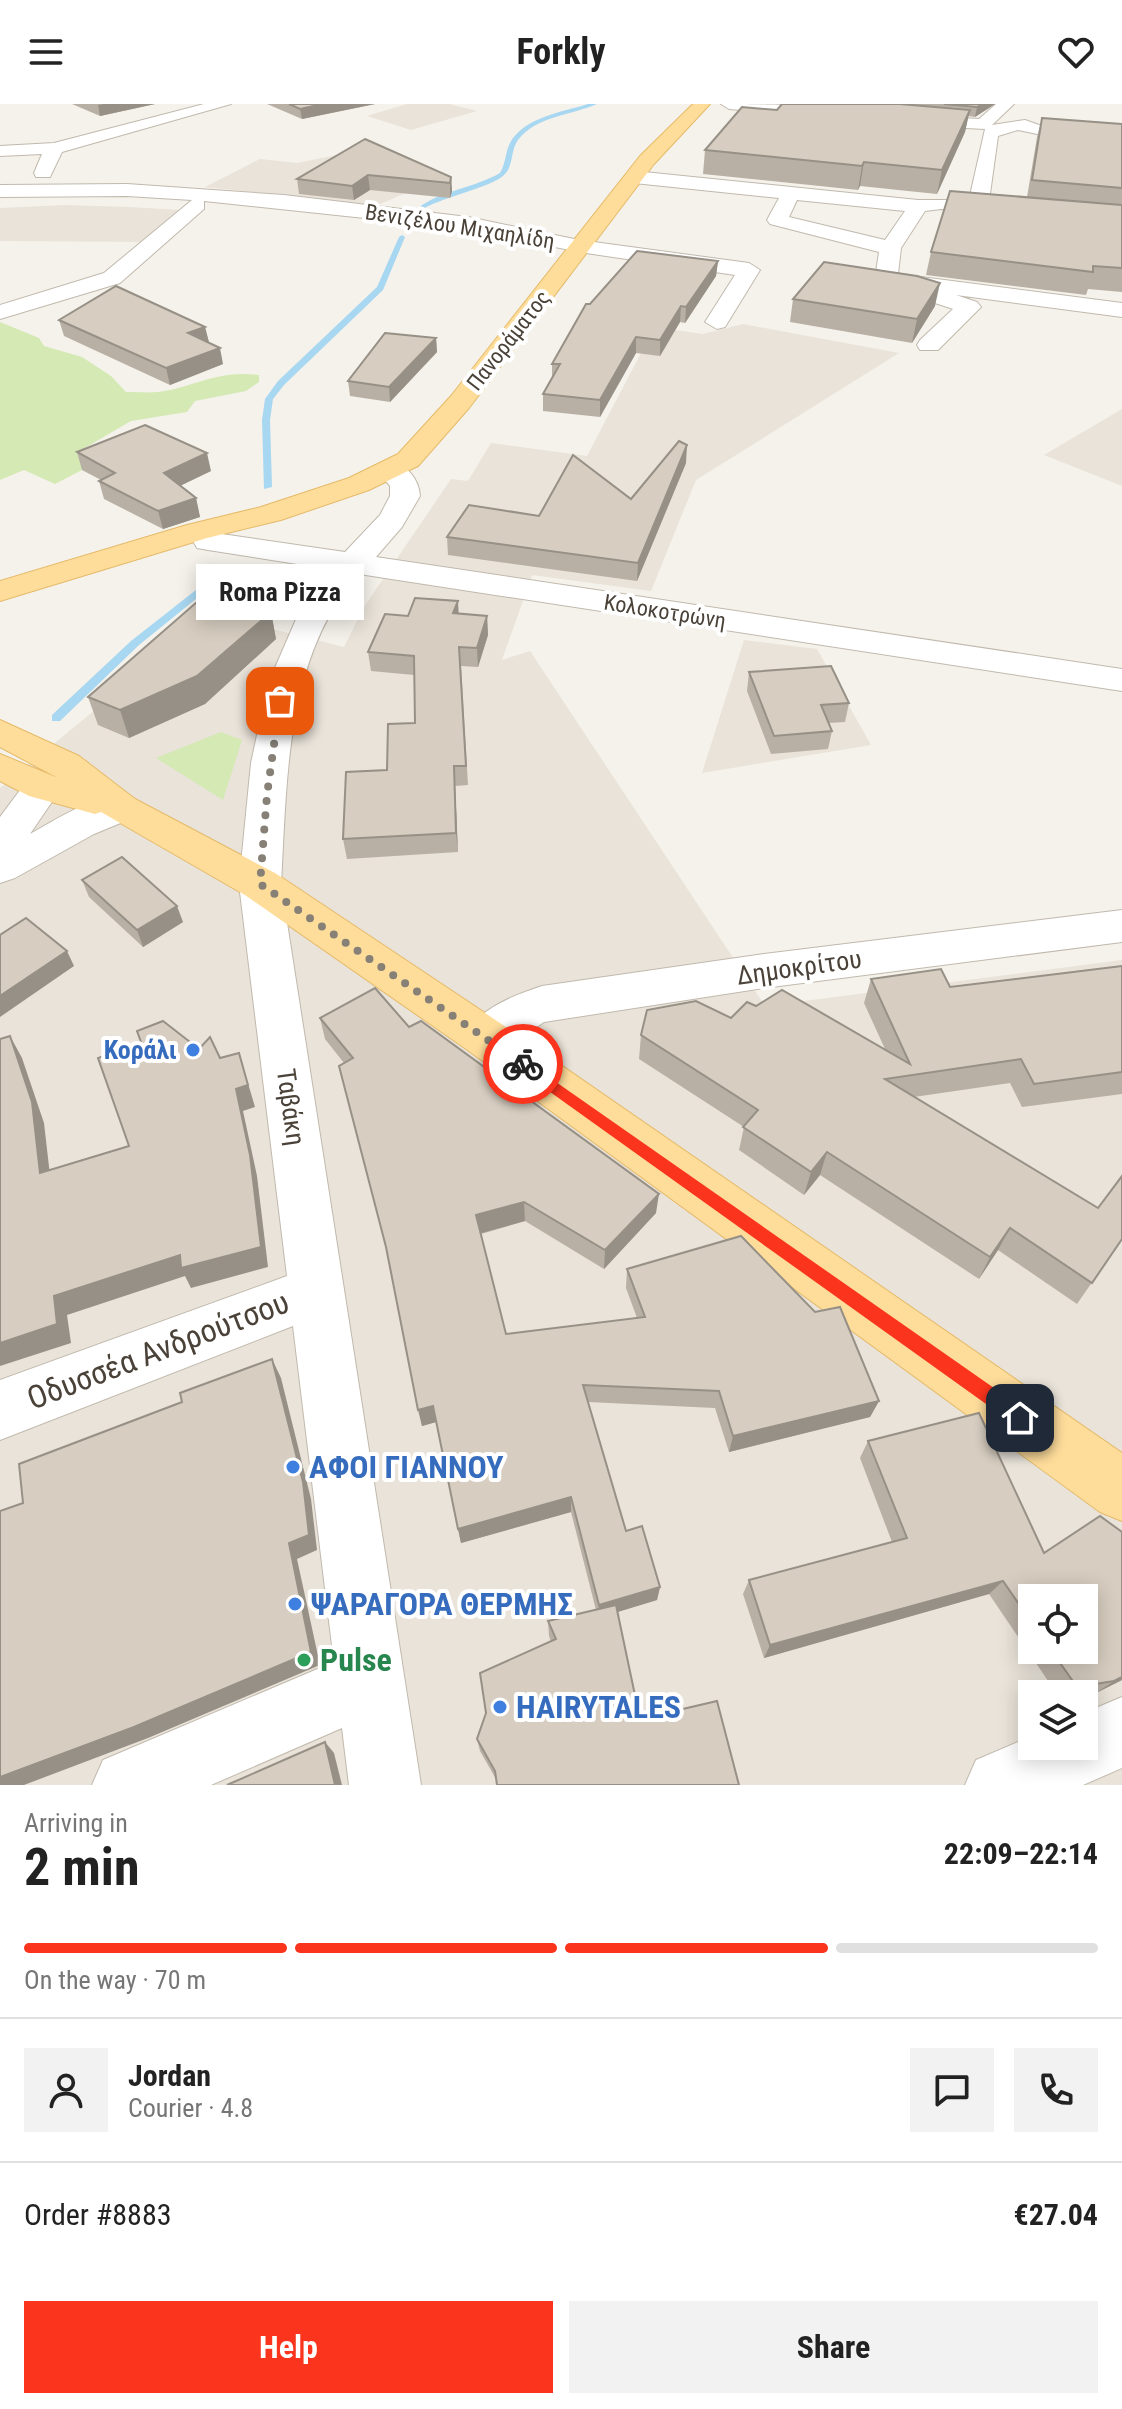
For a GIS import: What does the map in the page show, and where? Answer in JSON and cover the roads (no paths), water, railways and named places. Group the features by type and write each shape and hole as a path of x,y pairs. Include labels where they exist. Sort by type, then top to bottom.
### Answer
{"main road":[{"name":"Πανοράματος","path":"0,616 208,541 270,514 391,470 424,446 634,177 663,142 702,104"},
{"name":"Πανοράματος","path":"0,591 198,531 270,514"},
{"path":"16,757 121,808 260,884 486,1038 1122,1490"}],"street":[{"path":"729,104 855,115"},
{"path":"886,118 983,124 1006,104"},
{"path":"0,151 54,148 210,105"},
{"path":"978,206 990,133 1000,127 1031,125 1047,131"},
{"path":"36,190 54,148"},
{"path":"634,177 918,206 941,203 1122,219"},
{"name":"Βενιζέλου Μιχαηλίδη","path":"0,191 163,192 284,201 468,223 579,246"},
{"path":"791,193 777,220 890,248"},
{"name":"Βενιζέλου Μιχαηλίδη","path":"0,201 105,200 197,205 579,246"},
{"path":"0,312 112,278 197,205"},
{"path":"886,279 890,248 918,206"},
{"path":"579,246 749,270 717,322"},
{"path":"886,279 1122,310"},
{"path":"886,279 969,307 929,345"},
{"name":"Ταβάκη","path":"385,1785 260,884 267,795 280,701 290,668 328,593 402,506 405,485 391,470"},
{"name":"Κολοκοτρώνη","path":"208,541 1112,678"},
{"path":"1112,678 1107,661 1122,645"},
{"path":"0,846 16,757"},
{"path":"0,868 80,824 121,808"},
{"name":"Δημοκρίτου","path":"486,1038 524,1010 542,1004 1122,926"},
{"name":"Οδυσσέα Ανδρούτσου","path":"0,1410 316,1291"},
{"path":"128,1785 370,1681"},
{"path":"1001,1785 1122,1732"}],"waterway":[{"path":"421,208 441,197 502,174 515,140 531,126 594,104"},
{"path":"267,487 266,420 269,399 281,383 380,288 402,237"},
{"path":"56,718 135,643 229,567"}],"place":[{"name":"Roma Pizza","path":"280,701"},
{"name":"Κοράλι","path":"193,1050"},
{"name":"ΑΦΟΙ ΓΙΑΝΝΟΥ","path":"293,1467"},
{"name":"ΨΑΡΑΓΟΡΑ ΘΕΡΜΗΣ","path":"295,1604"},
{"name":"Pulse","path":"304,1660"},
{"name":"HAIRYTALES","path":"500,1707"}]}
